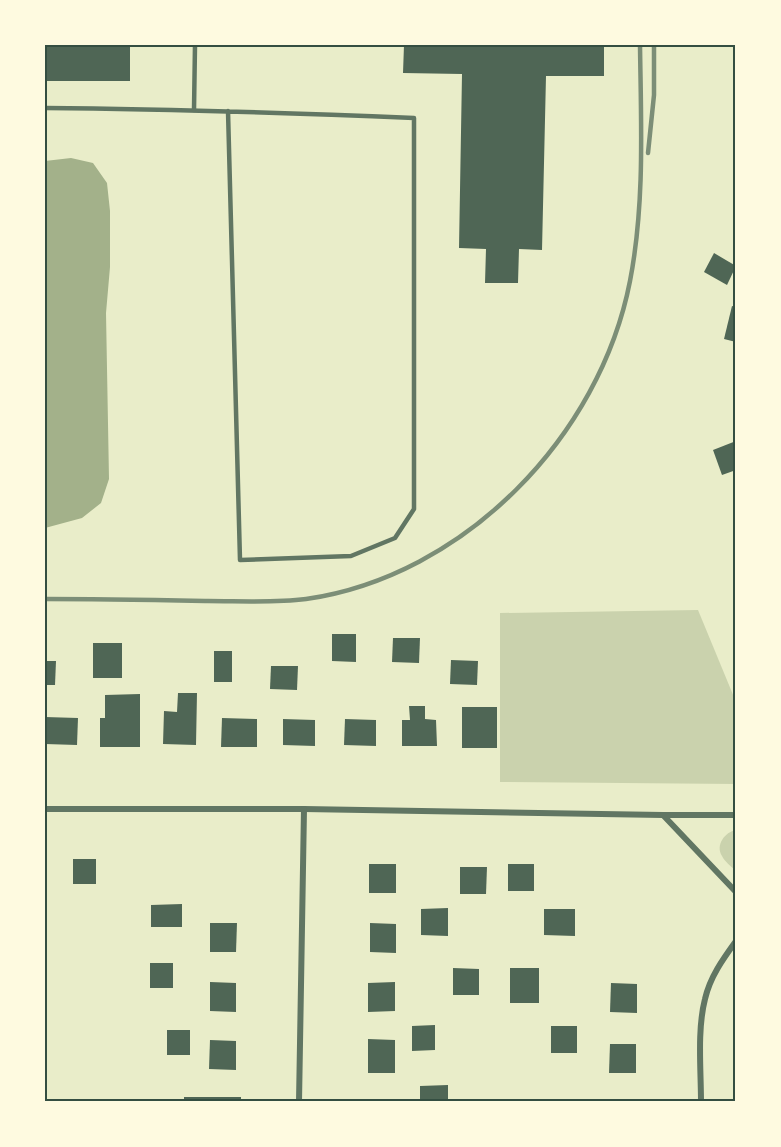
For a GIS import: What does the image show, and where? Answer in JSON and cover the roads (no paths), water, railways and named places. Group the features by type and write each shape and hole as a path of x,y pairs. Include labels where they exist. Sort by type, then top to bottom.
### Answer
{"street":[{"path":"45,809 304,809 736,815"},
{"path":"299,1102 304,809"},
{"path":"663,815 736,892"},
{"path":"701,1102 701,1035 705,999 716,970 736,941"}],"lane":[{"path":"194,110 195,45"},
{"path":"45,108 194,110 228,111 414,118 414,509 395,538 351,556 240,560 228,111"}],"railway":[{"path":"45,599 257,602 306,599 364,585 419,561 470,529 516,490 556,444 589,393 614,338 630,281 640,193 640,45"},
{"path":"648,153 654,95 654,45"}]}
